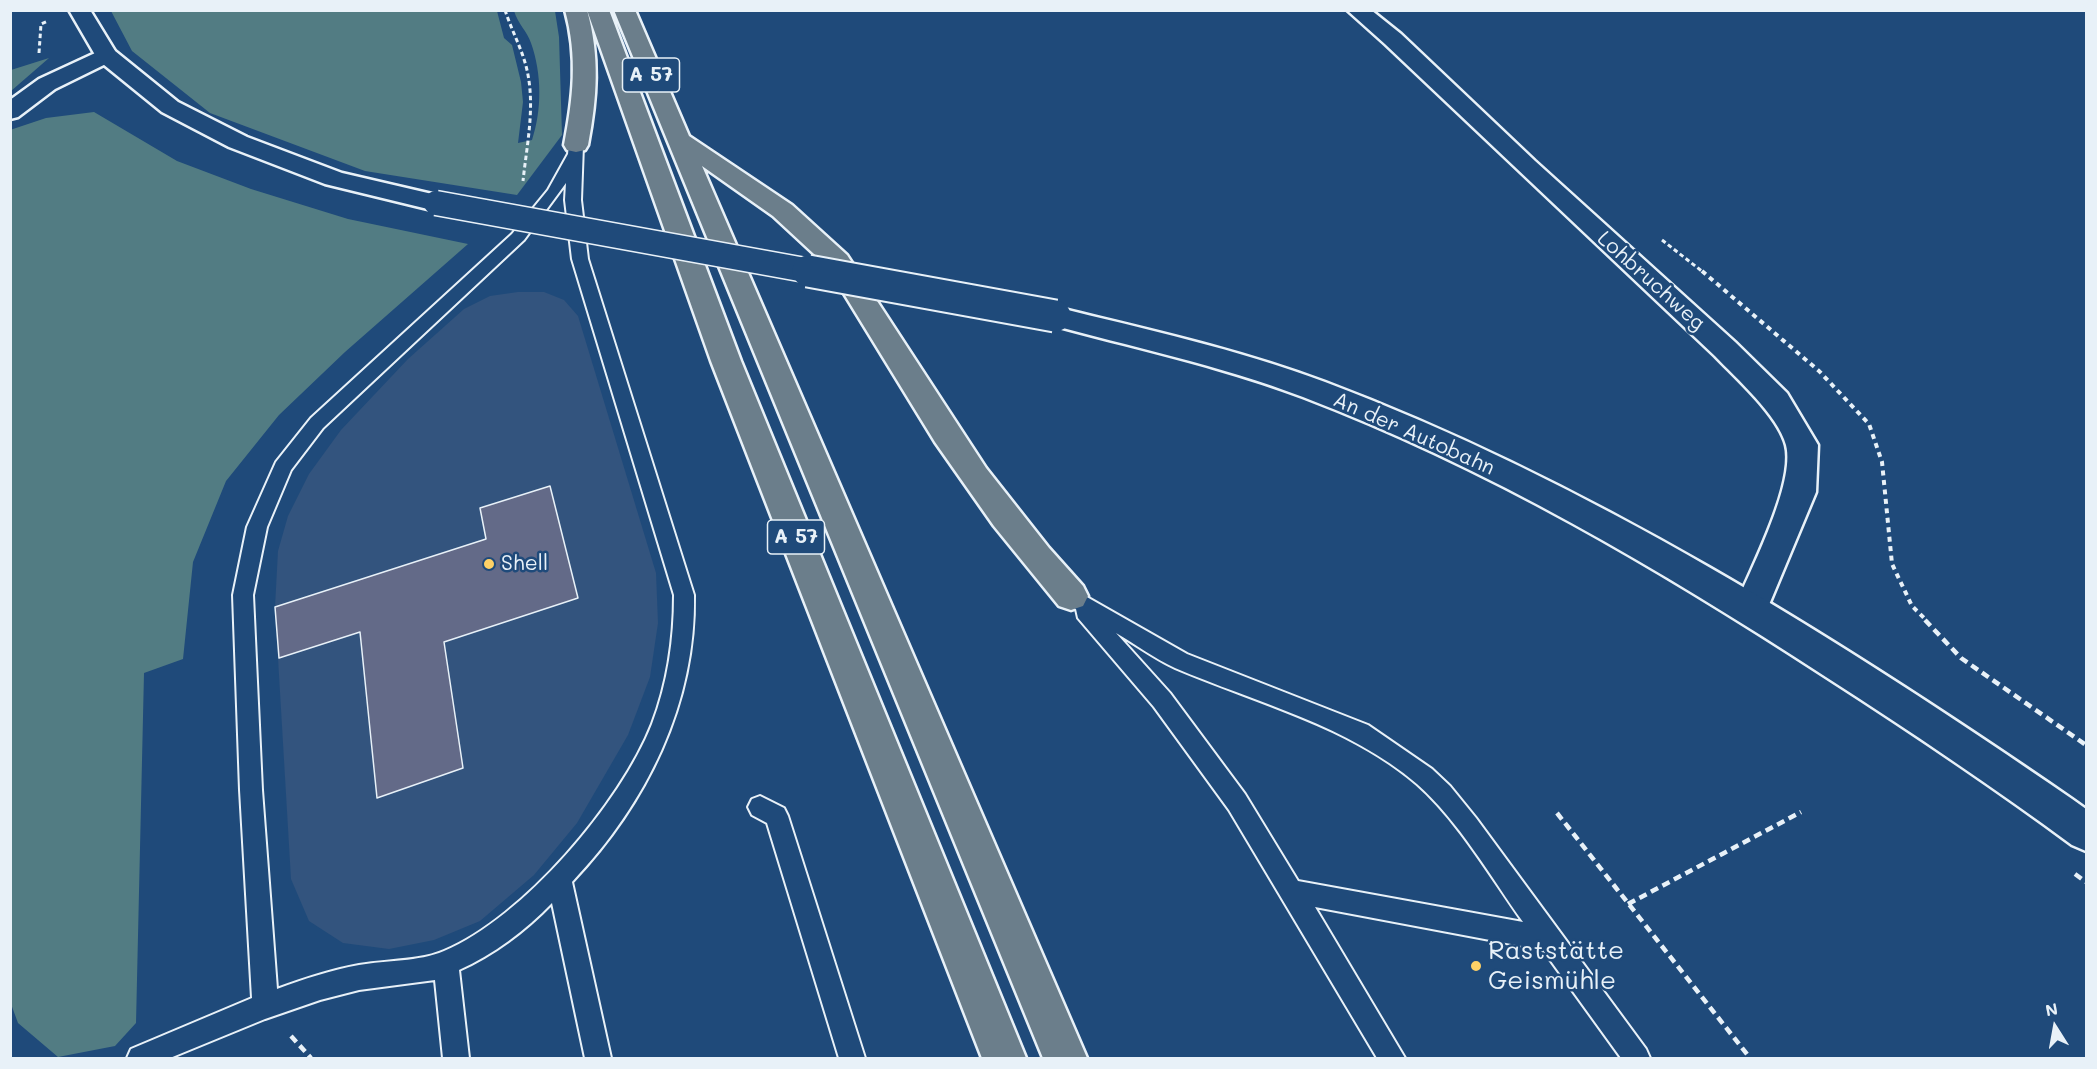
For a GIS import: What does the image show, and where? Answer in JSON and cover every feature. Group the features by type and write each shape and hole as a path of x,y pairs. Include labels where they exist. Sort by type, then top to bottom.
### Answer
{"highway":[{"path":"576,10 585,40 588,80 576,145"},
{"name":"A 57","path":"598,10 726,361 1004,1059"},
{"name":"A 57","path":"624,10 1065,1059"},
{"path":"679,140 756,190 823,245 837,261 951,443 1034,556 1071,596"}],"main road":[{"name":"An der Autobahn","path":"79,10 106,55 170,107 238,142 334,179 436,203 1055,316 1208,354 1313,389 1432,438 1584,514 1751,609 2018,782 2086,832"},
{"name":"Lohbruchweg","path":"1357,10 1393,39 1526,166 1725,349 1776,401 1802,445 1800,492 1751,609"},
{"path":"10,112 47,84 106,55"}],"lane":[{"path":"140,1059 265,1006 348,980 446,964 482,945 510,926 559,878 606,819 643,766 677,675 685,620 680,574 580,259 575,229 576,145"},
{"path":"265,1006 251,790 243,595 248,561 257,527 282,468 317,423 524,230 560,183 576,145"},
{"path":"1071,596 1162,700 1237,802 1392,1059"},
{"path":"1071,596 1180,660 1360,732 1416,770 1442,792 1637,1059"},
{"path":"768,811 852,1059"},
{"path":"559,878 598,1059"},
{"path":"1290,891 1550,939"},
{"path":"446,964 456,1059"}],"path":[{"path":"505,10 510,31 523,52 528,76 531,105 528,121"},
{"path":"1628,904 1801,812"},
{"path":"1557,813 1750,1059"}],"shaded area":[{"path":"518,292 544,292 564,300 578,316 656,573 658,623 650,677 628,735 577,823 534,875 480,921 434,940 389,949 343,943 309,921 291,879 275,607 278,551 288,516 309,474 341,430 408,359 464,309 490,296"}],"green space":[{"path":"111,11 497,11 504,38 512,45 521,82 523,102 518,143 532,140 538,117 539,79 531,43 514,11 555,11 559,37 562,135 517,195 365,171 210,113 132,51"},
{"path":"49,58 11,91 11,70"},
{"path":"94,112 177,161 251,189 348,219 468,244 345,352 279,415 226,481 193,562 183,659 144,673 136,1023 115,1046 58,1057 18,1023 11,1004 10,130 46,118"}],"building":[{"path":"550,486 578,598 444,642 463,768 377,798 360,632 279,658 275,607 486,539 480,508"}],"place":[{"name":"Shell","path":"489,564"},
{"name":"Raststätte Geismühle","path":"1476,966"}]}
